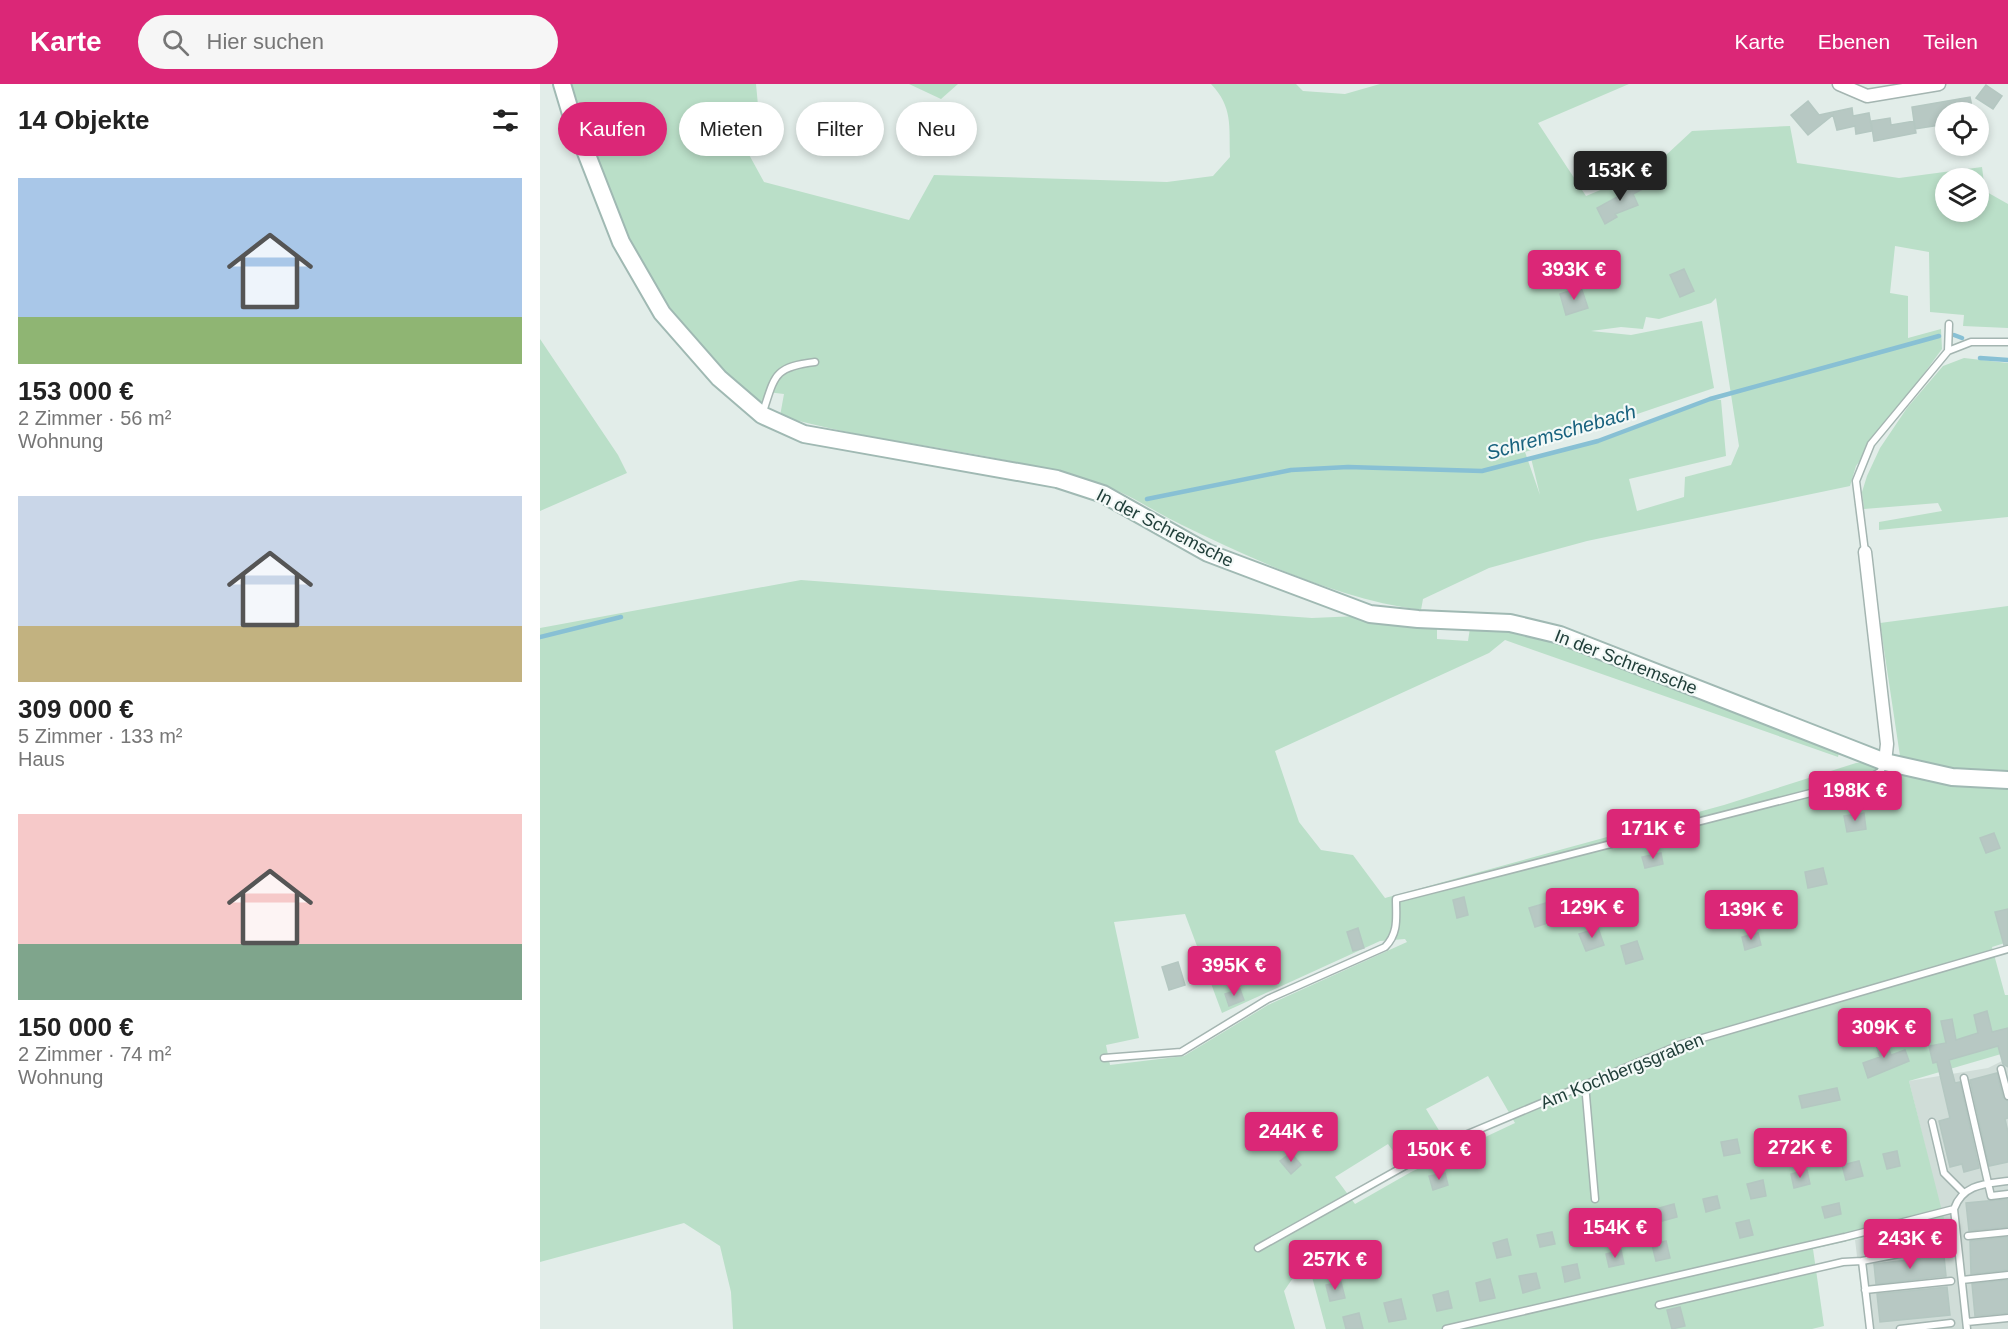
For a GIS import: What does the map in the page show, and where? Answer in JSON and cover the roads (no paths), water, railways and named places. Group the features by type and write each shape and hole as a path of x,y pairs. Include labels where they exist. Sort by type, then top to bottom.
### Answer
{"street":[{"name":"In der Schremsche","path":"562,84 571,114 621,242 662,313 718,378 762,415 804,434 1057,479 1103,494 1208,553 1370,614 1383,617 1510,622 1560,635 1885,762 1952,777 2008,780"},
{"path":"1839,84 1867,96 1939,84"},
{"path":"1865,552 1887,744 1885,762"}],"lane":[{"path":"1948,351 1949,324"},
{"path":"1865,552 1856,481 1871,444 1948,351 1971,342 2008,342"},
{"path":"762,415 774,376 792,365 815,362"},
{"path":"1104,1058 1181,1052 1268,999 1385,947 1396,930 1396,899 1869,778 1880,772 1885,762"},
{"name":"Am Kochbergsgraben","path":"1258,1248 1444,1144 1682,1044 2008,949"},
{"path":"2001,1069 2008,1096"},
{"path":"1964,1078 1991,1196 2008,1194"},
{"path":"1585,1084 1595,1199"},
{"path":"1932,1122 1944,1173 1963,1192"},
{"path":"2008,1181 1978,1185 1963,1192 1954,1209 1967,1325 2008,1318"},
{"path":"1446,1329 1845,1237 1954,1209"},
{"path":"1968,1236 2008,1232"},
{"path":"1659,1305 1843,1262 1862,1262 1941,1246 1956,1236"},
{"path":"1862,1262 1870,1329"},
{"path":"1962,1280 2008,1275"},
{"path":"1865,1290 1951,1281"},
{"path":"1900,1329 1951,1323"}],"waterway":[{"name":"Schremschebach","path":"1954,335 1962,338"},
{"name":"Schremschebach","path":"1147,499 1291,470 1348,467 1482,471 1598,441 1710,399 1939,336"},
{"name":"Schremschebach","path":"1980,358 2008,360"},
{"name":"Schremschebach","path":"540,637 621,617"}]}
